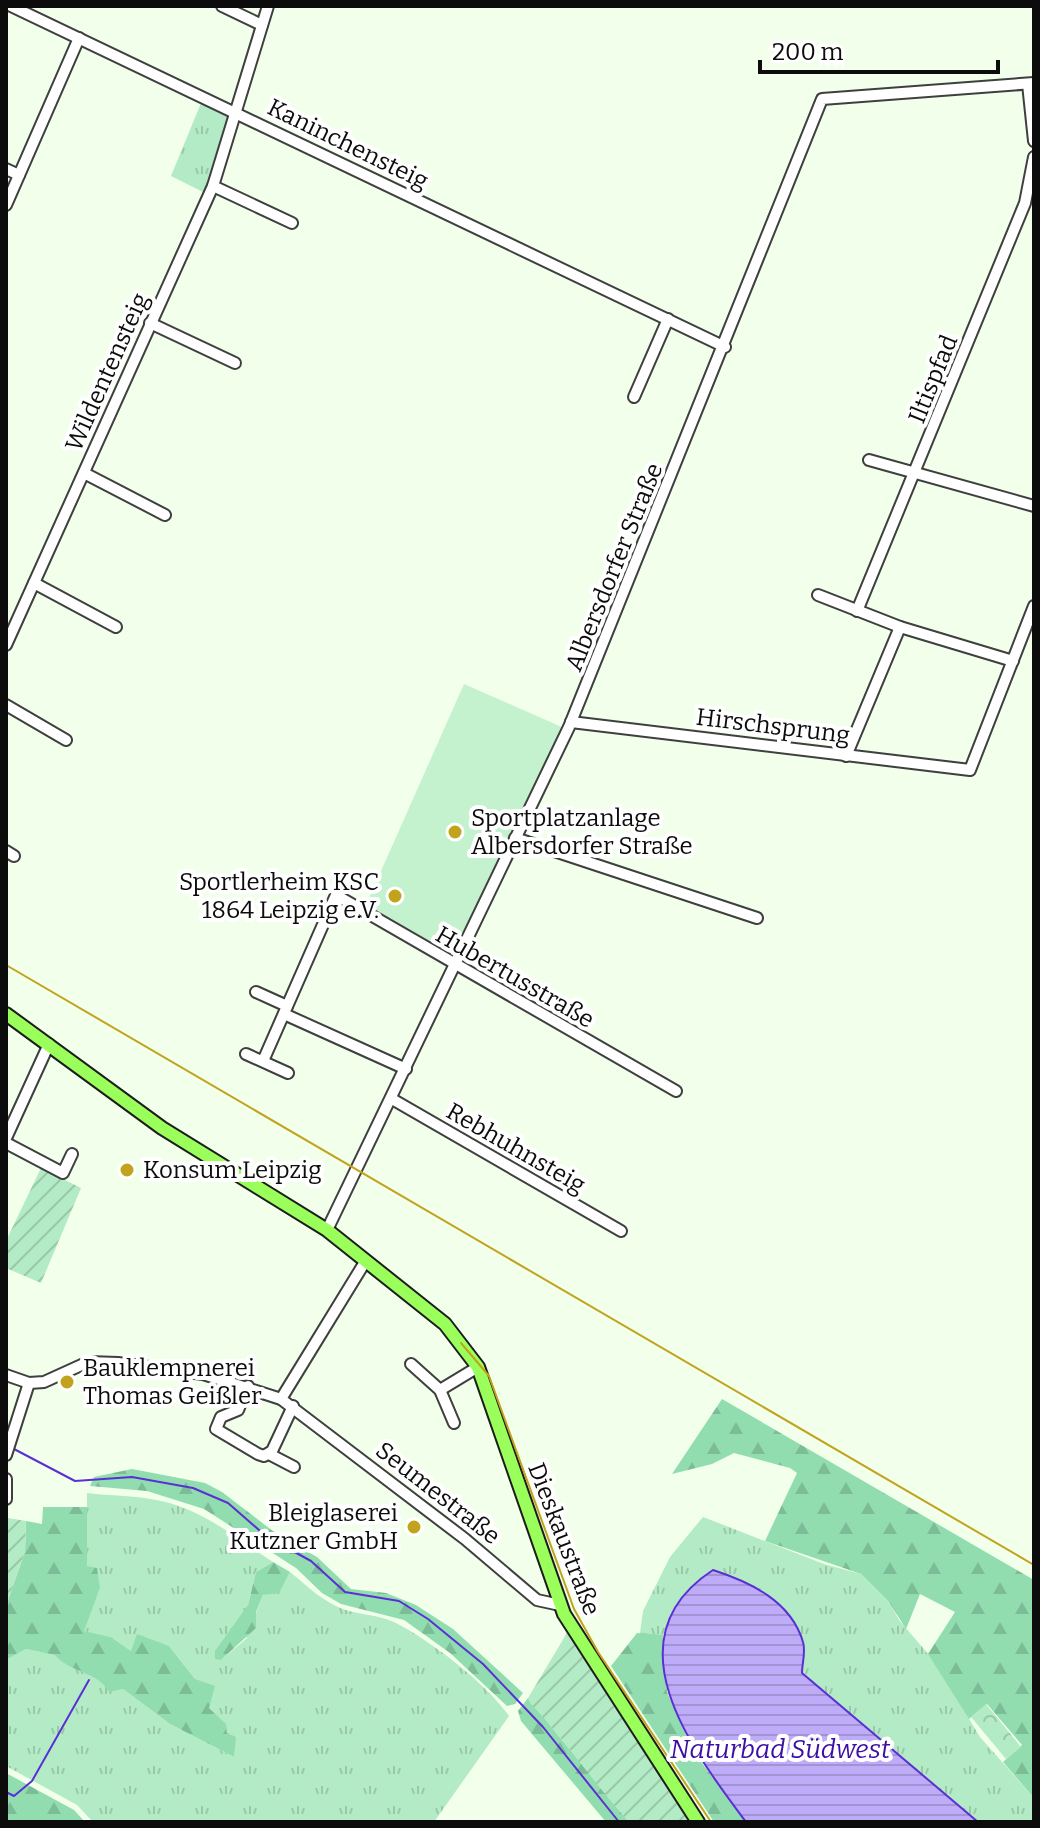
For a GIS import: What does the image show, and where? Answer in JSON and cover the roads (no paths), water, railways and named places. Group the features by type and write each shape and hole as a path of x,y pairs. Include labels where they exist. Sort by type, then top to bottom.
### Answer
{"main road":[{"name":"Dieskaustraße","path":"6,1014 162,1128 327,1230 445,1324 478,1367 560,1605 698,1822"}],"street":[{"name":"Kaninchensteig","path":"11,6 725,347"},
{"path":"222,6 262,25"},
{"name":"Wildentensteig","path":"6,645 213,186 268,6"},
{"path":"6,205 79,38"},
{"path":"1031,83 1034,141"},
{"name":"Albersdorfer Straße","path":"327,1230 571,722 725,347 822,99 1031,83"},
{"name":"Iltispfad","path":"857,611 917,473 1025,203 1034,157"},
{"path":"6,169 19,175"},
{"path":"213,186 292,223"},
{"path":"634,397 668,319"},
{"path":"150,323 235,363"},
{"path":"869,460 1034,506"},
{"path":"84,473 165,515"},
{"path":"34,583 116,627"},
{"path":"818,595 900,627 1013,661 1034,606"},
{"path":"846,756 900,627"},
{"name":"Hirschsprung","path":"571,722 970,770 1013,661"},
{"path":"6,705 66,740"},
{"path":"515,838 757,918"},
{"name":"Hubertusstraße","path":"285,1010 336,895 453,966 676,1091"},
{"path":"256,992 285,1010 406,1069"},
{"path":"263,1061 285,1010"},
{"path":"49,1044 6,1141 63,1173 72,1154"},
{"path":"246,1054 288,1073"},
{"name":"Rebhuhnsteig","path":"392,1099 621,1231"},
{"path":"281,1399 365,1262"},
{"name":"Seumestraße","path":"29,1383 44,1382 88,1362 103,1362 203,1374 281,1399 537,1600 560,1605"},
{"path":"411,1364 440,1390 454,1423"},
{"path":"440,1390 478,1367"},
{"path":"6,1375 29,1383 7,1453"},
{"path":"248,1386 238,1410 221,1417 216,1429 258,1454 269,1454 294,1467"},
{"path":"269,1454 293,1406"},
{"path":"6,1479 6,1496"}],"water":[{"name":"Naturbad Südwest","path":"713,1570 755,1587 779,1604 789,1615 803,1642 802,1673 978,1822 746,1822 684,1729 670,1695 663,1661 666,1628 682,1598"}],"waterway":[{"path":"14,1449 75,1481 132,1477 193,1488 228,1503 267,1537 311,1561 345,1592 399,1601 428,1619 483,1664 543,1727 619,1822"},
{"path":"6,1792 14,1796 32,1781 89,1680"}],"tram line":[{"path":"461,1343 489,1376 574,1609 598,1652 711,1822"}],"railway":[{"path":"6,965 1034,1565"}],"place":[{"name":"Sportplatzanlage Albersdorfer Straße","path":"455,832"},
{"name":"Sportlerheim KSC 1864 Leipzig e.V.","path":"395,896"},
{"name":"Konsum Leipzig","path":"127,1170"},
{"name":"Bauklempnerei Thomas Geißler","path":"67,1382"},
{"name":"Bleiglaserei Kutzner GmbH","path":"414,1527"}]}
